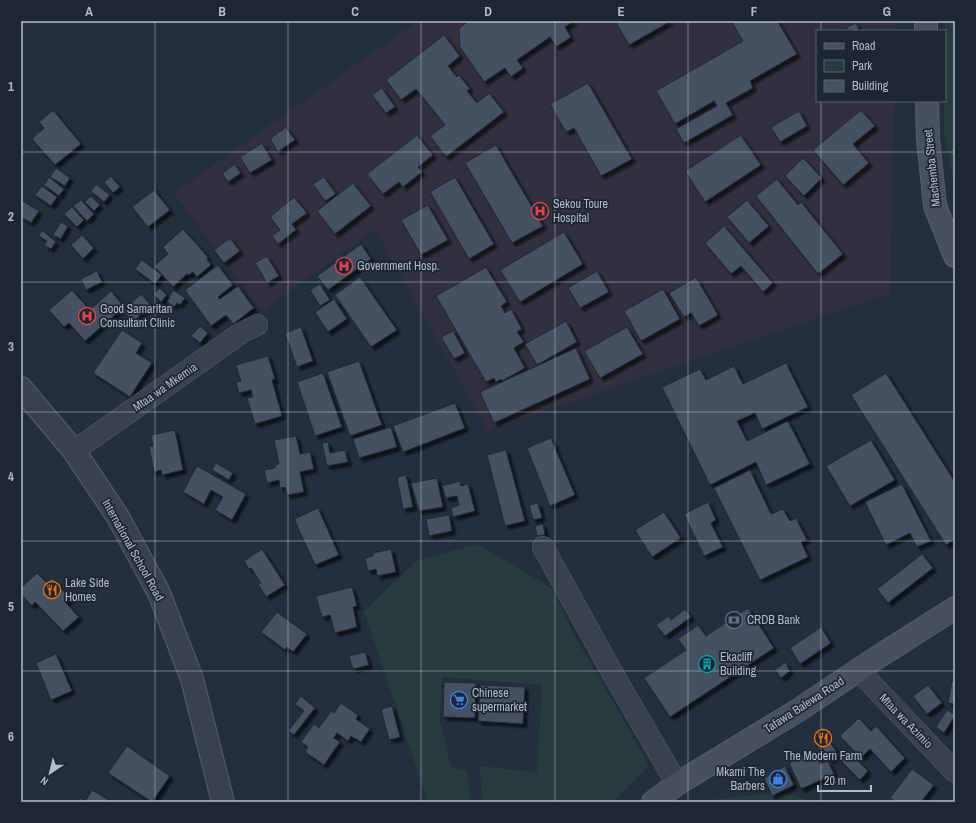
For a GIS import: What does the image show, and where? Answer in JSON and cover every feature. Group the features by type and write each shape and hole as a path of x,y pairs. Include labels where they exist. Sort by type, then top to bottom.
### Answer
{"main road":[{"name":"Machemba Street","path":"927,102 928,139 935,206 955,256"},
{"name":"Tafawa Balewa Road","path":"653,802 677,784 796,711 955,608"}],"street":[{"name":"Mtaa wa Mkemia","path":"74,451 234,338 257,324"},
{"name":"International School Road","path":"21,388 74,451 118,517 159,593 192,679 223,802"},
{"path":"543,547 613,674 677,784"},
{"name":"Mtaa wa Azimio","path":"858,670 955,772"}],"shaded area":[{"name":"Sekou Toure Hospital","path":"418,21 895,21 895,30 816,30 816,102 894,102 890,293 488,430 375,229 262,311 174,193"}],"green space":[{"path":"945,21 955,21 955,191 944,131 944,102 946,102"},
{"path":"477,544 552,588 574,635 649,766 613,802 482,802 480,766 537,772 542,685 442,677 440,720 451,767 467,771 471,802 428,802 364,611 416,561"},
{"path":"781,792 815,802 691,802"}],"building":[{"path":"469,21 574,21 565,27 571,37 556,47 550,37 517,60 523,68 511,77 505,68 484,82 460,47 459,28"},
{"path":"615,21 671,21 629,45"},
{"path":"731,21 779,21 778,22 797,54 750,81 753,88 726,103 733,115 684,143 676,129 717,106 714,101 675,124 656,91 743,41"},
{"path":"856,23 860,30 848,30 847,27"},
{"path":"444,35 460,56 448,66 457,77 459,75 470,89 467,91 477,103 489,93 504,112 446,157 430,136 445,125 416,89 401,100 386,80"},
{"path":"588,83 632,159 601,176 574,128 566,132 550,104"},
{"path":"382,88 395,107 386,113 372,95"},
{"path":"53,110 81,144 55,165 32,139 44,128 39,122"},
{"path":"861,110 875,126 853,144 869,163 843,185 813,150"},
{"path":"799,111 807,126 780,142 771,127"},
{"path":"286,127 295,140 278,152 270,139"},
{"path":"417,135 433,155 418,167 422,172 403,187 399,182 383,194 367,174"},
{"path":"741,135 761,165 705,202 685,171"},
{"path":"262,143 272,160 250,173 240,157"},
{"path":"496,145 543,226 512,243 465,163"},
{"path":"803,158 822,178 804,196 785,176"},
{"path":"234,164 241,173 228,182 222,174"},
{"path":"56,168 70,178 65,186 50,177"},
{"path":"111,176 120,187 113,193 104,182"},
{"path":"49,177 64,189 59,196 44,185"},
{"path":"324,177 336,194 325,201 313,184"},
{"path":"455,177 494,244 469,259 430,192"},
{"path":"777,179 798,205 801,202 843,254 818,274 756,196"},
{"path":"353,183 371,206 335,234 317,211"},
{"path":"96,184 110,195 104,202 91,191"},
{"path":"42,186 57,197 51,206 35,195"},
{"path":"154,190 170,210 148,227 132,207"},
{"path":"91,196 100,205 94,211 85,202"},
{"path":"294,197 307,213 292,224 296,230 278,244 272,236 280,230 270,217"},
{"path":"21,200 39,211 31,223 21,217"},
{"path":"81,200 94,214 87,221 73,206"},
{"path":"747,200 769,226 749,243 727,217"},
{"path":"428,205 448,240 421,255 401,220"},
{"path":"72,207 84,220 77,227 64,214"},
{"path":"61,222 68,226 61,239 53,235"},
{"path":"724,226 773,283 763,292 741,266 731,274 705,243"},
{"path":"183,229 208,257 207,259 211,265 197,277 193,272 189,275 187,274 173,287 154,266 168,254 163,247"},
{"path":"42,230 56,242 51,249 44,245 47,241 39,236"},
{"path":"564,232 583,264 520,302 500,270"},
{"path":"82,235 94,248 83,259 71,245"},
{"path":"230,238 240,251 224,263 214,250"},
{"path":"361,244 371,259 328,290 317,276"},
{"path":"267,256 279,276 267,283 255,263"},
{"path":"142,260 162,275 155,284 135,269"},
{"path":"218,265 233,285 218,297 220,299 238,286 254,308 233,324 226,315 211,326 185,290"},
{"path":"486,267 507,302 501,306 505,313 511,309 522,329 517,332 524,342 514,348 525,368 502,381 501,379 496,382 494,378 486,382 436,296"},
{"path":"97,271 102,282 86,290 81,279"},
{"path":"597,271 609,292 580,308 568,288"},
{"path":"360,277 397,330 371,347 335,295"},
{"path":"696,277 718,315 699,326 691,313 684,317 669,293"},
{"path":"320,284 330,300 320,306 310,290"},
{"path":"160,288 167,295 161,302 153,294"},
{"path":"663,289 680,319 641,341 624,311"},
{"path":"72,290 90,310 111,291 124,307 85,341 69,323 64,327 49,310"},
{"path":"173,290 185,298 180,305 177,303 174,307 167,302"},
{"path":"141,294 151,305 133,322 123,311"},
{"path":"334,299 347,319 328,332 315,312"},
{"path":"566,321 577,342 537,365 525,344"},
{"path":"200,326 208,333 200,343 191,336"},
{"path":"301,327 313,361 297,367 285,333"},
{"path":"627,327 643,354 600,378 584,351"},
{"path":"122,330 142,343 136,353 152,363 130,397 93,373"},
{"path":"453,331 465,353 454,359 441,337"},
{"path":"576,348 590,379 494,423 480,392"},
{"path":"268,356 275,379 272,380 282,416 255,424 247,398 253,397 251,390 239,393 236,382 241,381 236,365"},
{"path":"359,361 382,425 350,436 327,372"},
{"path":"786,363 808,407 762,429 755,413 737,421 747,441 788,421 810,464 766,485 756,462 710,485 662,387 700,369 706,380 734,366 743,384"},
{"path":"323,373 342,427 315,436 297,382"},
{"path":"886,373 955,482 955,539 946,545 851,395"},
{"path":"455,403 465,428 403,452 393,426"},
{"path":"391,427 397,447 359,458 353,439"},
{"path":"175,430 183,470 162,475 161,470 154,472 149,447 153,446 151,435"},
{"path":"296,436 300,454 310,452 314,469 300,472 304,492 287,495 285,487 280,488 279,480 267,483 264,470 275,468 275,465 279,464 274,440"},
{"path":"551,438 575,495 550,506 527,448"},
{"path":"871,440 895,480 850,506 826,466"},
{"path":"328,442 330,453 345,450 348,462 327,466 322,443"},
{"path":"506,450 525,521 505,526 487,455"},
{"path":"216,463 233,473 229,480 212,470"},
{"path":"197,466 246,494 232,520 215,510 223,497 211,490 204,504 183,492"},
{"path":"750,470 771,514 783,509 790,521 796,518 807,540 801,542 808,557 760,580 714,488"},
{"path":"406,475 413,507 403,509 397,477"},
{"path":"437,478 443,507 419,511 411,483"},
{"path":"460,481 461,486 468,484 475,511 453,517 451,508 459,505 457,496 446,498 442,486"},
{"path":"902,484 931,541 917,547 910,533 886,545 865,502"},
{"path":"708,502 716,520 711,523 723,547 704,556 684,514"},
{"path":"538,503 542,518 533,520 529,505"},
{"path":"318,508 339,555 315,565 294,519"},
{"path":"664,512 681,538 652,557 635,530"},
{"path":"449,515 452,531 429,536 426,519"},
{"path":"543,524 545,535 537,536 535,526"},
{"path":"262,549 285,585 266,597 258,584 261,583 251,568 249,569 244,561"},
{"path":"391,549 396,572 377,576 376,569 368,571 365,558 373,556 373,553"},
{"path":"922,554 933,568 888,603 877,589"},
{"path":"37,573 47,583 52,578 70,599 66,603 79,617 63,631 35,602 32,606 21,594 21,588"},
{"path":"352,587 357,606 353,607 357,627 335,633 330,615 322,617 316,596"},
{"name":"Ekacliff Building","path":"748,608 774,648 670,717 644,678 686,650 678,639 698,625 706,636"},
{"path":"685,609 691,617 665,636 656,625 669,616 671,620"},
{"path":"277,612 307,634 293,652 287,647 285,650 261,632"},
{"path":"821,627 831,643 800,664 790,648"},
{"path":"365,652 369,665 353,669 349,656"},
{"path":"56,654 72,691 51,700 36,663"},
{"path":"785,662 790,671 781,678 775,670"},
{"path":"952,681 955,681 955,704 948,703"},
{"name":"Chinese supermarket","path":"444,682 476,683 475,718 443,717"},
{"path":"480,685 525,687 523,724 478,721"},
{"path":"928,685 942,703 927,714 913,696"},
{"path":"301,696 315,708 294,735 288,731 304,711 295,704"},
{"path":"341,703 358,715 356,719 370,729 361,742 351,736 348,741 337,733 334,738 340,742 324,765 305,752 308,747 301,742 314,724 319,728 331,711 334,713"},
{"path":"392,706 400,737 389,740 381,709"},
{"path":"947,710 955,715 944,733 936,727"},
{"path":"859,718 871,731 876,726 905,758 891,772 870,749 861,758 840,736"},
{"path":"829,741 839,755 830,760 821,746"},
{"path":"127,746 170,776 152,802 108,773"},
{"path":"816,751 820,764 828,761 834,774 801,789 789,763"},
{"path":"848,751 868,771 860,780 840,760"},
{"path":"785,766 794,785 772,796 764,778"},
{"path":"912,769 934,785 921,802 896,802 890,798"},
{"path":"92,790 112,802 85,802"},
{"path":"80,798 85,802 78,802"}],"place":[{"name":"Sekou Toure Hospital","path":"540,211"},
{"name":"Government Hosp.","path":"344,266"},
{"name":"Good Samaritan Consultant Clinic","path":"87,316"},
{"name":"Lake Side Homes","path":"52,590"},
{"name":"CRDB Bank","path":"734,620"},
{"name":"Ekacliff Building","path":"707,664"},
{"name":"Chinese supermarket","path":"459,700"},
{"name":"The Modern Farm","path":"823,738"},
{"name":"Mkami The Barbers","path":"778,779"}]}
